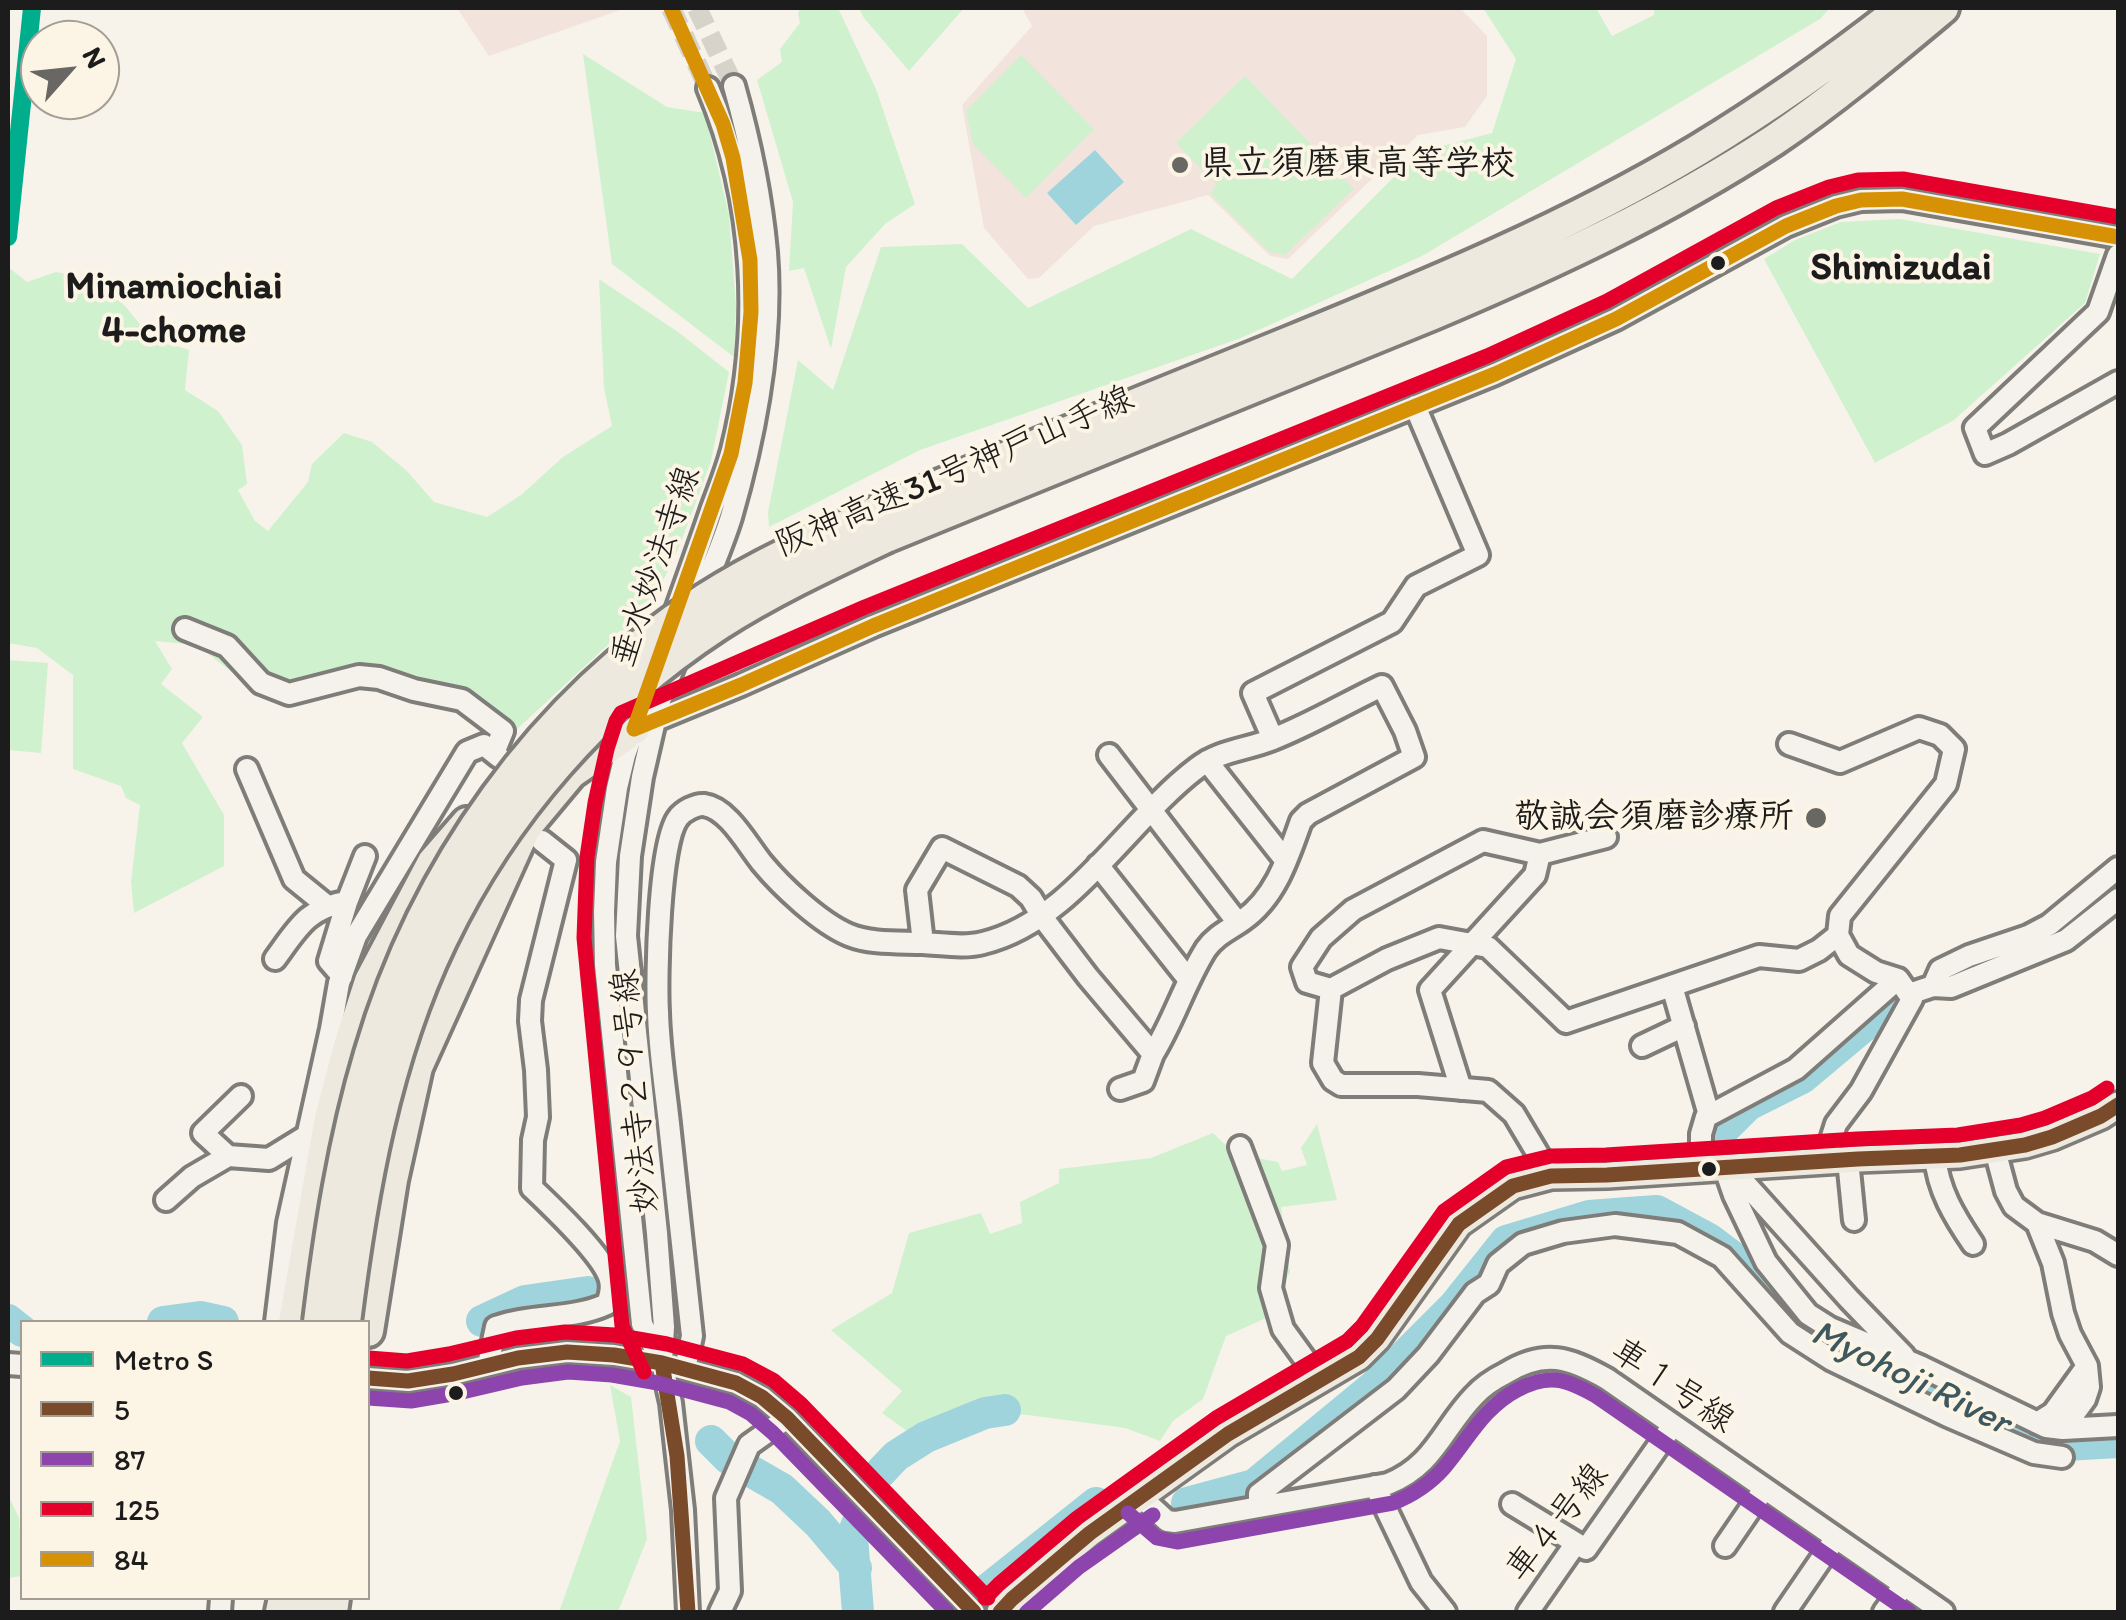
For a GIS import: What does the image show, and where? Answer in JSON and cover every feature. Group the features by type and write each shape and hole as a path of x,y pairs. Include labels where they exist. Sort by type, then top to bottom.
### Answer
{"highway":[{"name":"阪神高速31号神戸山手線","path":"361,1320 363,1199 396,1062 440,943 505,830 584,734 629,692 719,624 880,525 1422,288 1643,181 1752,117 1902,8"},
{"name":"阪神高速31号神戸山手線","path":"296,1319 339,1189 370,1054 416,931 445,872 480,817 561,716 652,636 755,570 1434,314 1575,251 1759,149 1870,68 1943,8"},
{"path":"1870,68 1932,34 1964,8"},
{"path":"296,1319 330,1118 349,1046 370,981 433,862 482,805 526,768 566,743 645,724"},
{"path":"361,1320 416,1067 525,828 572,773 645,724"}],"main road":[{"path":"1000,1612 1090,1534 1228,1434 1359,1357 1459,1224 1514,1186 1551,1176 1995,1150 2052,1137 2118,1105"}],"street":[{"name":"垂水妙法寺線","path":"662,1363 642,1324 604,938 604,886 621,772 659,703 730,521 758,399 766,314 766,250 734,86"},
{"name":"垂水妙法寺線","path":"688,1612 683,1510 673,1415 662,1363 664,1327 657,1233 626,936 630,856 642,778 645,724 731,454 748,361 750,260 733,158 708,88"},
{"path":"645,724 873,626 1495,374 1616,319 1786,226 1836,206 1862,200 1902,199 2118,237"},
{"path":"2118,255 2098,312 1975,428 1984,454 2118,382"},
{"path":"1273,739 1254,693 1392,622 1416,586 1478,555 1416,406"},
{"path":"185,629 227,646 261,683 289,694 359,676 379,678 462,700 503,731 496,755 484,745 467,752 356,936 342,976 288,1223 296,1319"},
{"name":"妙法寺２９号線","path":"686,1369 692,1336 658,1014 663,888 670,836 678,819 699,805 718,810 805,905 852,936 902,944 981,944 1043,918 1150,810 1217,754 1273,739 1382,686 1414,757 1301,821 1278,882 1260,904 1209,945 1142,1081 1120,1089"},
{"path":"1790,744 1840,762 1920,728 1940,735 1954,749 1946,784 1840,916 1838,935 1849,955 1903,986 1951,986 2066,940 2118,898"},
{"path":"1109,755 1238,923"},
{"path":"1207,761 1286,862"},
{"path":"247,769 294,879 337,904"},
{"path":"1606,837 1540,854 1483,841 1353,910 1321,938 1302,967 1307,982 1332,989 1386,959 1439,938 1488,946 1566,1022 1759,956 1799,960 1838,935"},
{"path":"488,1365 496,1327 516,1320 590,1312 608,1304 610,1294 604,1266 532,1188 532,1151 538,1117 531,1000 566,860 542,841"},
{"path":"924,944 917,890 942,848 1018,886 1031,898 1088,977 1153,1054"},
{"path":"1461,1089 1430,990 1536,874 1540,854"},
{"path":"342,976 329,962 337,904 365,856"},
{"path":"1098,865 1189,980"},
{"path":"1933,986 1940,970 2049,925 2118,868"},
{"path":"274,959 300,924 337,904"},
{"path":"1672,986 1710,1115"},
{"path":"1903,986 1796,1069 1706,1117 1700,1134 1766,1262 1808,1314 1830,1328 2046,1427 2118,1426"},
{"path":"1854,1220 1838,1161 1827,1152 1836,1124 1861,1091 1912,1000 1903,986"},
{"path":"1332,989 1323,1063 1332,1080 1341,1084 1418,1084 1488,1092 1514,1114 1551,1176"},
{"path":"1642,1046 1684,1026"},
{"path":"228,1156 204,1134 241,1096"},
{"path":"166,1200 186,1170 228,1156 270,1159 308,1135"},
{"path":"1240,1147 1276,1246 1272,1288 1283,1328 1320,1380"},
{"path":"1995,1150 2014,1206 2037,1223 2095,1241 2118,1255"},
{"path":"1935,1156 1936,1172 1949,1208 1972,1244"},
{"path":"1720,1169 1743,1180 1910,1362"},
{"path":"2037,1223 2053,1263 2070,1334 2087,1366 2089,1387 2085,1399 2063,1429"},
{"path":"1259,1506 1258,1494 1396,1389 1475,1293 1489,1284 1498,1264 1523,1244 1563,1232 1614,1225 1678,1234 1722,1257 1790,1332 1832,1360 2017,1445 2062,1456"},
{"path":"639,1284 657,1233 680,1229"},
{"path":"370,1378 408,1381 567,1352 662,1363 736,1383 762,1397 787,1418 974,1612"},
{"name":"車１号線","path":"1142,1498 1167,1521 1175,1522 1397,1480 1418,1468 1473,1396 1490,1382 1530,1360 1555,1358 1587,1368 1943,1612"},
{"path":"2037,1423 2052,1413 2087,1366"},
{"path":"720,1612 730,1591 726,1498 749,1446 787,1418"},
{"name":"車４号線","path":"1528,1612 1576,1542 1586,1549 1673,1425"},
{"path":"1375,1486 1421,1582 1445,1612"},
{"path":"1724,1546 1764,1489"},
{"path":"1512,1504 1576,1542"},
{"path":"1785,1612 1835,1539"},
{"path":"1884,1612 1904,1585"}],"shaded area":[{"path":"457,8 626,8 489,56"},
{"name":"県立須磨東高等学校","path":"1022,8 1460,8 1487,36 1487,96 1465,127 1418,135 1288,259 1270,256 1208,195 1094,226 1039,278 1028,279 984,228 962,105 1032,26"}],"green space":[{"path":"800,8 838,8 876,89 915,204 885,224 846,267 831,349 804,268 789,271 793,202 757,80 782,62 780,49 800,23"},
{"path":"859,8 964,8 909,71"},
{"path":"1483,8 1596,8 1612,36 1654,15 1654,8 1830,8 1820,19 1422,256 1241,338 920,450 769,527 768,512 798,360 833,390 881,247 962,244 1028,308 1191,229 1292,279 1419,152 1492,133 1516,59"},
{"path":"583,54 667,107 705,113 729,215 736,306 734,357 612,264"},
{"path":"1021,55 1094,129 1026,198 973,144 966,111"},
{"path":"1245,76 1354,189 1285,255 1269,252 1210,193 1217,185 1176,143"},
{"path":"1900,219 2100,254 2085,303 1954,420 1875,463 1764,259 1795,240 1841,222"},
{"path":"8,267 27,282 56,272 93,279 126,307 150,337 189,350 185,390 218,411 242,445 247,484 238,490 255,521 268,531 308,482 312,464 344,433 372,442 407,471 434,502 487,517 521,495 563,457 612,426 604,388 599,279 729,372 711,461 653,603 514,732 484,712 407,700 364,682 292,701 238,677 197,645 155,641 172,669 161,684 203,717 182,743 224,815 224,866 134,913 131,882 140,805 126,798 121,786 73,769 73,675 37,648 8,643"},
{"path":"8,660 48,663 41,753 8,750"},
{"path":"1317,1124 1337,1200 1281,1207 1290,1272 1280,1291 1284,1310 1226,1336 1203,1399 1173,1421 1160,1441 1125,1428 995,1413 929,1447 882,1413 902,1391 831,1330 892,1293 909,1233 981,1213 990,1234 1022,1223 1020,1202 1059,1183 1059,1169 1151,1158 1213,1133 1235,1154 1278,1162 1282,1171 1307,1165 1301,1148"},
{"path":"610,1385 631,1397 647,1539 618,1612 559,1612 620,1441"},
{"path":"8,1495 19,1518 20,1576 8,1578"}],"water":[{"path":"1095,150 1124,182 1076,225 1047,193"}],"waterway":[{"path":"2020,950 2050,939 2118,883"},
{"path":"1709,1144 1748,1105 1802,1078 1901,995"},
{"name":"Myohoji River","path":"1187,1503 1254,1485 1374,1386 1455,1305 1506,1241 1589,1216 1657,1211 1709,1239 1742,1264 1799,1328 1842,1352 2049,1446 2118,1442"},
{"path":"482,1321 525,1301 588,1292"},
{"path":"8,1320 20,1329"},
{"path":"178,1320 214,1320"},
{"name":"Myohoji River","path":"858,1612 852,1537 876,1477 896,1456 926,1437 985,1413 1005,1410"},
{"path":"711,1441 728,1458 782,1489 818,1523 856,1568"},
{"path":"983,1593 1096,1503"}],"tunnel":[{"path":"671,8 708,88"},
{"path":"697,8 734,86"}],"metro line":[{"name":"S","path":"8,237 32,8"}],"transit line":[{"name":"84","path":"634,729 731,454 745,383 751,312 750,260 733,158 723,124 671,8"},
{"name":"125","path":"644,1372 622,1326 584,938 587,857 595,803 607,749 621,713 865,607 1487,356 1607,301 1776,208 1829,187 1858,180 1903,179 2118,217"},
{"name":"84","path":"634,729 873,626 1495,374 1616,319 1786,226 1836,206 1861,200 1902,199 2118,237"},
{"name":"125","path":"985,1598 1077,1518 1216,1418 1347,1341 1362,1326 1444,1211 1506,1167 1551,1156 1958,1135 2045,1118 2107,1088"},
{"name":"5","path":"1000,1612 1090,1533 1228,1434 1359,1357 1377,1339 1459,1224 1513,1186 1551,1176 1960,1155 2052,1137 2118,1105"},
{"name":"125","path":"370,1358 407,1361 565,1332 667,1344 743,1364 773,1380 801,1404 988,1598"},
{"name":"5","path":"370,1378 408,1381 567,1352 662,1363 736,1383 762,1397 787,1418 974,1612"},
{"name":"5","path":"662,1363 677,1456 688,1612"},
{"name":"87","path":"370,1398 411,1401 568,1372 658,1383 729,1402 773,1433 947,1612"},
{"name":"87","path":"1128,1513 1157,1538 1177,1542 1393,1503 1439,1474 1485,1415 1505,1397 1539,1381 1557,1380 1596,1396 1909,1612"},
{"name":"87","path":"1027,1612 1079,1567 1153,1515"}],"place":[{"name":"県立須磨東高等学校","path":"1180,165"},
{"name":"敬誠会須磨診療所","path":"1816,818"}],"district":[{"name":"Shimizudai","path":"1901,269"},
{"name":"Minamiochiai 4-chome","path":"174,310"}]}
